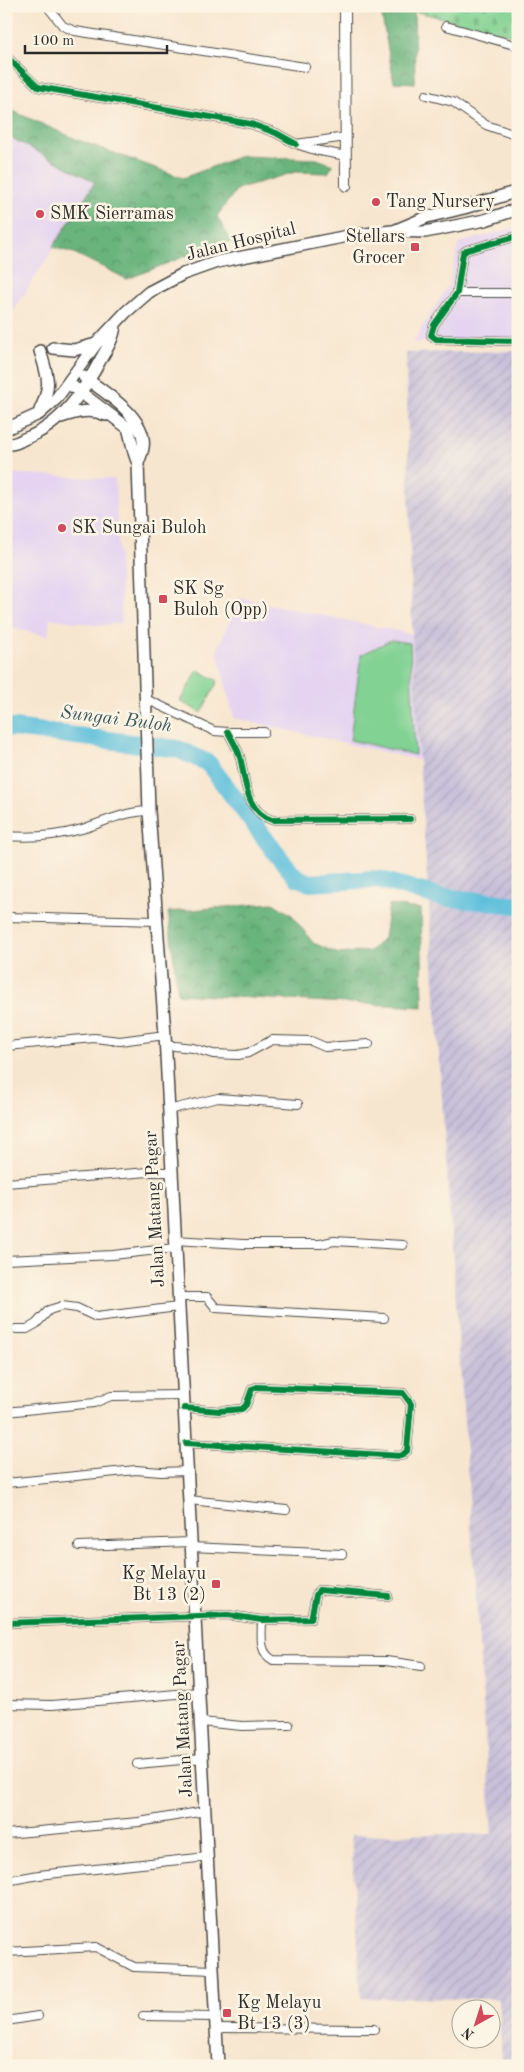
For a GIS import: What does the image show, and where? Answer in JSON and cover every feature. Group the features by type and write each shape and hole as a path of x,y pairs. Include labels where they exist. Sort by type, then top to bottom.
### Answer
{"main road":[{"name":"Jalan Hospital","path":"392,231 427,216 464,208 518,191"},
{"name":"Jalan Hospital","path":"6,430 39,414 56,399 96,344 107,331 115,326 126,312 149,292 183,274 216,262 348,236 392,231 425,232 485,220 518,207"},
{"path":"464,208 518,207"},
{"name":"Jalan Hospital","path":"6,444 10,445 28,438 57,419 81,394 90,381 114,334 115,326"},
{"path":"53,348 74,350 96,344"},
{"path":"39,414 48,394 48,377 40,351"},
{"path":"76,371 109,395 137,421 143,447 138,463"},
{"name":"Jalan Matang Pagar","path":"68,383 128,428 132,438 132,452 138,463 149,811 165,1040 218,2066"},
{"path":"57,419 85,410 98,412 121,421"}],"street":[{"path":"47,6 63,26 75,31 305,67"},
{"path":"345,6 346,186"},
{"path":"446,26 518,46"},
{"path":"6,56 38,87 251,124 276,133 296,144 346,156"},
{"path":"426,95 453,102 486,125 518,136"},
{"path":"296,144 346,137"},
{"path":"518,236 464,251 457,293 433,326 432,335 433,338 518,341"},
{"path":"457,293 518,293"},
{"path":"146,699 214,730 264,732"},
{"path":"228,732 240,756 246,787 252,805 264,817 272,820 410,819"},
{"path":"6,836 35,837 60,834 135,811 149,811"},
{"path":"6,917 157,921"},
{"path":"6,1046 94,1038 120,1041 165,1040 213,1054 238,1055 248,1053 272,1040 311,1041 325,1047 369,1044"},
{"path":"168,1110 218,1098 298,1104"},
{"path":"6,1183 171,1172"},
{"path":"6,1260 114,1255 175,1244 320,1244 334,1241 403,1245"},
{"path":"16,1329 27,1329 36,1324 49,1310 62,1306 76,1308 96,1316 207,1297 216,1308 384,1318"},
{"path":"184,1408 219,1411 242,1409 246,1405 252,1389 257,1387 403,1392 411,1404 407,1451 401,1456 186,1443"},
{"path":"6,1412 94,1403 112,1396 183,1395"},
{"path":"6,1482 136,1470 161,1472 187,1471"},
{"path":"189,1500 286,1510"},
{"path":"79,1546 191,1545 342,1554"},
{"path":"6,1623 228,1614 262,1620 310,1619 316,1594 319,1590 388,1596"},
{"path":"262,1620 263,1650 266,1656 273,1660 386,1661 421,1666"},
{"path":"6,1704 52,1705 199,1692"},
{"path":"201,1722 249,1726 289,1725"},
{"path":"137,1764 203,1758"},
{"path":"6,1834 139,1822 205,1811"},
{"path":"6,1881 39,1875 207,1857"},
{"path":"6,1952 96,1947 134,1967 213,1970"},
{"path":"6,2021 38,2016"},
{"path":"143,2016 216,2022 374,2029"}],"shaded area":[{"name":"SMK Sierramas","path":"6,135 95,182 6,323"},
{"path":"518,227 518,345 413,342 449,284 459,243"},
{"path":"518,351 518,2066 502,2066 502,2000 361,1998 351,1835 492,1834 419,760 412,634 406,353"},
{"name":"SK Sungai Buloh","path":"6,473 115,479 122,623 98,626 50,618 48,636 6,627"},
{"path":"239,598 412,634 419,760 234,718 217,651"}],"green space":[{"path":"380,6 414,6 415,83 394,82"},
{"path":"414,6 518,6 518,37 414,11"},
{"path":"6,108 78,140 183,178 241,156 317,159 333,165 328,173 295,172 237,189 217,216 231,242 196,252 127,279 74,253 53,247 95,182 6,135"},
{"path":"391,640 410,643 415,755 350,740 361,655"},
{"path":"198,670 218,681 201,713 180,701"},
{"path":"273,903 292,915 313,943 339,954 370,951 384,938 389,905 421,909 423,1007 178,994 168,912"}],"waterway":[{"name":"Sungai Buloh","path":"6,727 178,749 208,763 278,856 296,877 310,883 378,879 440,897 518,905"}],"cycle path":[{"path":"6,56 38,87 251,124 276,133 296,144"},
{"path":"518,236 467,250 463,253 457,293 434,325 431,335 436,339 518,341"},
{"path":"228,732 239,754 248,794 256,810 263,816 272,820 410,819"},
{"path":"184,1408 219,1411 242,1409 246,1405 252,1389 257,1387 403,1393 411,1404 407,1451 401,1456 186,1443"},
{"path":"6,1623 228,1615 262,1620 311,1619 316,1595 319,1590 388,1596"}],"place":[{"name":"Tang Nursery","path":"376,202"},
{"name":"SMK Sierramas","path":"40,214"},
{"name":"Stellars Grocer","path":"415,247"},
{"name":"SK Sungai Buloh","path":"62,528"},
{"name":"SK Sg Buloh (Opp)","path":"163,599"},
{"name":"Kg Melayu Bt 13 (2)","path":"216,1584"},
{"name":"Kg Melayu Bt 13 (3)","path":"227,2013"}]}
